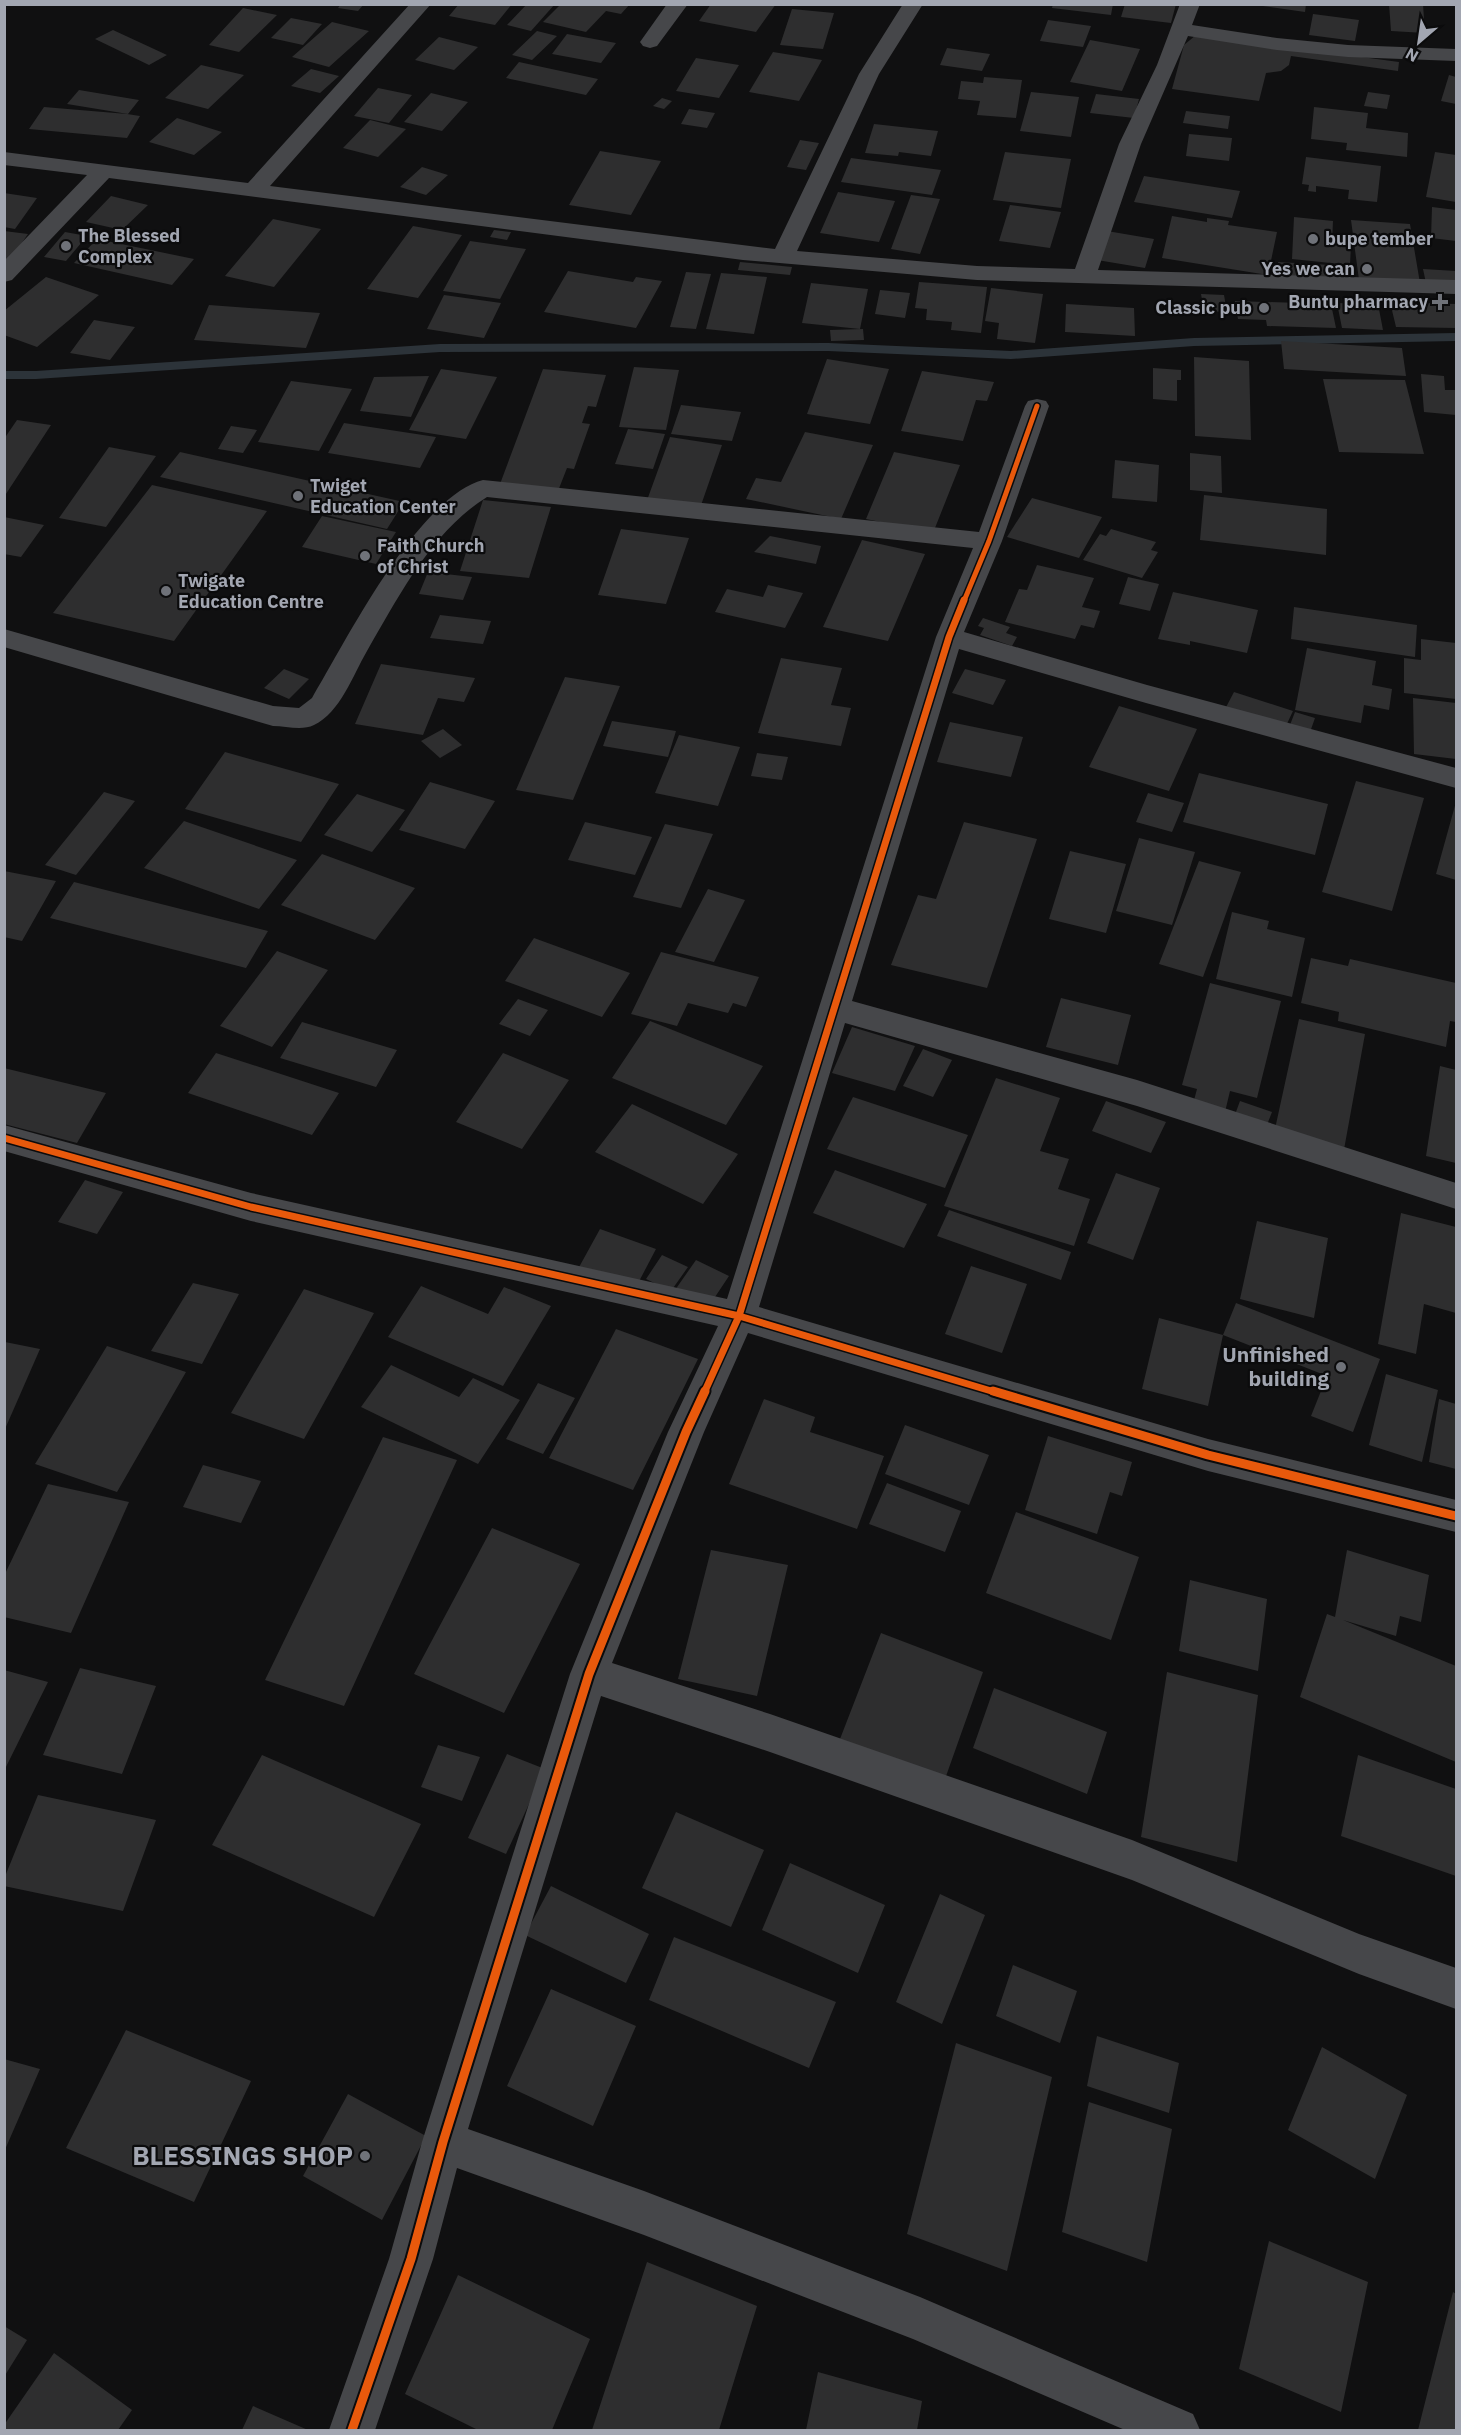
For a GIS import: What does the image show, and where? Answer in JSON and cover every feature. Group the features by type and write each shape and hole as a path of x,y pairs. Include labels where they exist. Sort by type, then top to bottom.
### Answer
{"street":[{"path":"253,191 421,4"},
{"path":"650,42 678,4"},
{"path":"783,256 868,74 913,4"},
{"path":"1084,278 1130,144 1167,65 1190,4"},
{"path":"1181,29 1277,44 1336,50 1456,55"},
{"path":"4,158 783,256 976,273 1456,288"},
{"path":"4,275 104,170"},
{"path":"351,2430 411,2259 443,2142 589,1674 686,1432 739,1316 949,637 989,541 1037,406"},
{"path":"4,638 273,716 305,718 322,705 405,567 448,512 473,492 483,488 989,541"},
{"path":"949,637 1146,694 1456,778"},
{"path":"834,1008 1137,1094 1456,1196"},
{"path":"4,1138 251,1207 462,1252 739,1316 1208,1455 1456,1516"},
{"path":"589,1674 771,1733 1132,1860 1359,1954 1456,1989"},
{"path":"443,2142 644,2213 920,2319 1177,2430"}],"building":[{"path":"341,4 364,4 358,11 338,8"},
{"path":"459,4 512,4 495,25 449,16"},
{"path":"527,4 555,4 531,31 507,25"},
{"path":"561,4 630,4 621,14 606,11 586,32 543,22"},
{"path":"711,4 776,4 756,32 699,21"},
{"path":"1053,4 1113,4 1111,15 1052,8"},
{"path":"1125,4 1176,4 1171,23 1121,17"},
{"path":"1248,4 1306,4 1305,12"},
{"path":"1389,4 1423,4 1425,33 1391,31"},
{"path":"243,8 277,15 239,52 209,45"},
{"path":"792,9 834,13 823,49 780,45"},
{"path":"1313,14 1359,20 1355,41 1309,35"},
{"path":"291,18 322,24 303,45 271,38"},
{"path":"1048,20 1091,26 1083,47 1040,41"},
{"path":"332,22 369,31 329,67 292,57"},
{"path":"113,30 167,55 149,65 95,39"},
{"path":"537,31 557,36 532,60 512,55"},
{"path":"567,34 616,43 601,63 552,54"},
{"path":"1196,35 1399,62 1398,71 1291,56 1289,65 1281,71 1266,73 1259,101 1172,89 1184,45"},
{"path":"439,37 478,47 454,70 415,60"},
{"path":"1090,40 1140,49 1122,91 1070,82"},
{"path":"947,48 990,54 982,71 940,65"},
{"path":"773,52 822,60 799,101 749,92"},
{"path":"696,58 739,65 719,98 676,91"},
{"path":"519,62 598,79 586,95 506,78"},
{"path":"201,65 244,75 208,109 165,98"},
{"path":"311,69 339,76 320,93 291,86"},
{"path":"1449,75 1456,77 1456,104 1441,101"},
{"path":"984,77 1022,80 1016,118 977,115 980,101 958,99 961,81 983,83"},
{"path":"378,88 412,95 389,123 354,116"},
{"path":"79,90 139,100 128,114 67,104"},
{"path":"1031,92 1079,97 1071,137 1020,131"},
{"path":"1368,92 1390,95 1387,109 1364,106"},
{"path":"431,93 468,102 442,131 404,122"},
{"path":"1096,94 1139,99 1134,118 1090,113"},
{"path":"662,98 672,101 664,109 653,106"},
{"path":"44,107 140,116 127,138 29,129"},
{"path":"1314,107 1368,113 1366,128 1408,133 1407,157 1346,150 1347,143 1311,139"},
{"path":"689,109 715,113 707,128 681,124"},
{"path":"1186,111 1230,116 1228,129 1183,123"},
{"path":"177,118 222,132 194,155 149,142"},
{"path":"370,120 406,129 378,157 343,148"},
{"path":"874,124 938,131 931,156 899,152 898,156 865,153"},
{"path":"1189,134 1232,138 1229,161 1186,156"},
{"path":"800,140 819,143 806,170 787,167"},
{"path":"600,151 661,161 631,215 569,205"},
{"path":"1005,152 1071,159 1061,208 993,200"},
{"path":"1435,152 1456,155 1456,202 1426,197"},
{"path":"1306,157 1381,166 1377,202 1348,199 1349,190 1316,186 1316,192 1308,191 1309,185 1302,184"},
{"path":"851,158 941,170 932,195 841,182"},
{"path":"422,167 448,175 426,195 400,187"},
{"path":"1144,176 1240,191 1232,218 1134,202"},
{"path":"838,192 895,201 879,242 820,233"},
{"path":"4,193 37,198 15,229 4,227"},
{"path":"911,195 940,199 920,254 891,249"},
{"path":"111,196 148,205 122,230 86,222"},
{"path":"1010,205 1061,212 1050,248 999,241"},
{"path":"1432,207 1456,210 1456,241 1431,238"},
{"path":"1172,216 1207,222 1207,218 1229,221 1228,225 1277,232 1268,275 1162,258"},
{"path":"1294,217 1333,221 1332,243 1351,245 1350,265 1292,259"},
{"path":"273,219 321,229 274,287 225,276"},
{"path":"1351,220 1410,224 1420,283 1359,280"},
{"path":"413,226 462,235 418,298 367,289"},
{"path":"494,230 511,232 507,240 490,237"},
{"path":"4,231 28,234 8,263 4,263"},
{"path":"1107,231 1154,239 1145,268 1097,260"},
{"name":"The Blessed Complex","path":"65,232 87,236 66,261 44,257"},
{"path":"97,239 194,259 172,285 74,263"},
{"path":"470,241 526,249 500,299 443,291"},
{"path":"740,262 792,267 790,275 738,270"},
{"path":"1278,262 1348,266 1350,282 1279,278"},
{"path":"1423,269 1456,271 1456,285 1426,283"},
{"path":"568,271 633,282 636,277 662,281 636,328 544,312"},
{"path":"686,272 711,274 696,329 670,327"},
{"path":"721,273 767,277 754,334 706,329"},
{"path":"46,277 99,295 37,347 4,335 4,311"},
{"path":"919,282 987,287 981,333 951,330 952,322 926,320 927,309 915,308"},
{"path":"811,283 868,289 860,329 802,323"},
{"path":"991,288 1043,294 1035,343 997,339 999,323 985,321"},
{"path":"880,290 910,293 905,318 875,314"},
{"path":"1201,294 1224,295 1227,312 1204,311"},
{"path":"444,295 501,303 484,338 427,329"},
{"path":"1235,301 1331,304 1336,328 1267,326 1266,320 1238,319"},
{"path":"1390,302 1456,304 1456,328 1396,327"},
{"path":"1337,303 1378,304 1383,330 1342,328"},
{"path":"1066,304 1134,308 1135,336 1065,332"},
{"path":"209,305 320,313 306,348 194,340"},
{"path":"94,320 135,327 110,360 70,353"},
{"path":"863,329 864,340 831,341 830,330"},
{"path":"1281,341 1402,348 1406,376 1284,369"},
{"path":"1194,357 1249,361 1251,440 1195,436"},
{"path":"827,359 889,369 870,424 807,414"},
{"path":"634,367 679,370 666,430 619,427"},
{"path":"1153,368 1181,370 1181,380 1177,380 1177,401 1153,399"},
{"path":"441,369 497,377 466,439 409,430"},
{"path":"543,369 606,375 596,407 588,406 582,423 590,424 574,469 567,468 558,491 500,484"},
{"path":"922,371 994,382 987,401 976,400 963,441 901,431"},
{"path":"1421,374 1444,376 1445,390 1456,390 1456,415 1424,412"},
{"path":"429,376 411,417 360,411 374,377"},
{"path":"1323,379 1405,380 1424,454 1339,452"},
{"path":"291,381 352,389 319,451 258,442"},
{"path":"681,405 741,412 732,441 671,434"},
{"path":"17,420 51,425 4,497 4,439"},
{"path":"344,423 436,437 420,468 328,453"},
{"path":"231,426 257,430 243,453 218,449"},
{"path":"628,429 665,434 653,469 615,464"},
{"path":"805,432 873,445 841,519 746,499 756,478 781,482"},
{"path":"670,437 722,445 699,511 646,503"},
{"path":"109,447 156,456 106,527 59,518"},
{"path":"180,452 404,502 387,529 160,477"},
{"path":"894,452 960,465 933,533 866,519"},
{"path":"1190,453 1221,456 1222,493 1190,490"},
{"path":"1115,460 1159,465 1157,502 1112,498"},
{"path":"152,485 267,511 174,641 53,613"},
{"path":"1204,495 1327,509 1326,555 1200,540"},
{"path":"1032,498 1102,517 1079,558 1007,537"},
{"path":"483,500 551,507 529,578 460,571"},
{"path":"322,516 396,532 376,564 302,547"},
{"path":"4,517 44,525 21,557 4,554"},
{"path":"621,529 689,538 666,604 598,595"},
{"path":"1111,529 1156,542 1151,550 1158,552 1142,578 1083,560 1100,534 1106,536"},
{"path":"770,536 821,546 816,564 754,552"},
{"path":"862,540 925,554 888,641 823,627"},
{"path":"1037,565 1094,578 1082,607 1100,611 1094,628 1081,625 1075,639 1005,622 1019,589 1027,590"},
{"path":"428,572 472,577 463,600 419,594"},
{"path":"1128,577 1159,584 1150,611 1119,604"},
{"path":"768,585 803,593 785,628 715,612 727,589 763,597"},
{"path":"1173,592 1258,610 1247,653 1190,641 1190,645 1158,639"},
{"path":"1294,607 1417,625 1415,657 1291,639"},
{"path":"440,615 491,621 483,644 430,638"},
{"path":"983,618 1010,627 1006,633 1017,637 1012,646 980,635 984,628 978,626"},
{"path":"1421,639 1456,643 1456,699 1404,693 1404,658 1421,660"},
{"path":"1307,648 1376,661 1372,685 1392,689 1389,710 1364,705 1361,723 1295,710"},
{"path":"781,658 842,668 831,705 851,708 841,746 758,733"},
{"path":"381,664 475,678 464,702 438,698 423,735 355,724"},
{"path":"284,669 309,679 289,699 264,688"},
{"path":"965,669 1006,680 993,705 952,693"},
{"path":"565,677 620,686 573,800 516,790"},
{"path":"1234,692 1293,711 1284,730 1224,711"},
{"path":"1413,698 1456,703 1456,759 1414,754"},
{"path":"1119,706 1197,729 1169,791 1089,767"},
{"path":"1295,712 1315,718 1309,735 1288,730"},
{"path":"612,721 676,731 668,757 603,746"},
{"path":"950,722 1023,737 1011,777 937,762"},
{"path":"443,729 462,745 440,758 421,741"},
{"path":"679,735 740,747 718,806 655,793"},
{"path":"225,752 339,784 301,842 185,809"},
{"path":"757,753 788,757 782,780 751,776"},
{"path":"1199,773 1328,804 1315,855 1183,822"},
{"path":"1356,781 1424,798 1392,911 1322,892"},
{"path":"430,782 495,801 465,849 399,830"},
{"path":"104,792 135,801 76,875 45,865"},
{"path":"1148,793 1184,803 1172,832 1136,822"},
{"path":"357,794 405,810 372,852 324,835"},
{"path":"1456,802 1456,880 1436,874"},
{"path":"184,821 297,860 259,909 144,868"},
{"path":"585,822 652,837 635,875 568,860"},
{"path":"964,822 1037,839 987,988 891,965 918,895 936,899"},
{"path":"665,824 713,834 681,908 633,897"},
{"path":"1139,838 1195,852 1172,925 1116,911"},
{"path":"1070,851 1126,864 1106,933 1049,919"},
{"path":"322,854 415,888 375,940 281,905"},
{"path":"1199,861 1241,872 1203,977 1159,964"},
{"path":"4,871 56,881 22,941 4,937"},
{"path":"74,882 268,931 246,968 50,918"},
{"path":"708,889 745,900 714,962 675,952"},
{"path":"1232,912 1269,921 1267,929 1305,938 1292,997 1216,979"},
{"path":"534,938 630,973 602,1017 505,981"},
{"path":"277,951 328,970 272,1047 220,1026"},
{"path":"661,952 759,977 746,1007 733,1003 728,1013 688,1003 677,1026 631,1014"},
{"path":"1311,958 1348,966 1350,959 1456,983 1456,1022 1450,1021 1446,1047 1338,1021 1339,1012 1301,1003"},
{"path":"1210,983 1281,1001 1257,1098 1230,1091 1225,1112 1193,1104 1197,1089 1182,1085"},
{"path":"1061,998 1131,1015 1118,1065 1046,1047"},
{"path":"518,999 548,1010 530,1036 499,1024"},
{"path":"1299,1019 1365,1034 1343,1155 1273,1138"},
{"path":"650,1021 763,1066 726,1125 612,1078"},
{"path":"302,1022 397,1050 376,1087 280,1058"},
{"path":"852,1027 915,1046 895,1091 832,1073"},
{"path":"923,1049 952,1060 933,1097 903,1086"},
{"path":"216,1053 339,1093 312,1135 188,1093"},
{"path":"503,1053 569,1080 522,1149 456,1122"},
{"path":"1440,1066 1456,1070 1456,1163 1426,1156"},
{"path":"4,1068 106,1093 77,1143 4,1124"},
{"path":"996,1078 1060,1098 1040,1151 1069,1159 1058,1189 1090,1199 1074,1246 944,1206"},
{"path":"853,1097 968,1135 945,1188 827,1149"},
{"path":"1106,1101 1166,1122 1151,1153 1092,1131"},
{"path":"1240,1101 1272,1112 1265,1130 1233,1120"},
{"path":"632,1104 738,1154 703,1204 595,1152"},
{"path":"835,1170 927,1204 904,1248 813,1213"},
{"path":"1116,1173 1160,1188 1133,1260 1087,1243"},
{"path":"85,1180 123,1192 97,1234 58,1222"},
{"path":"949,1210 1071,1252 1061,1280 937,1236"},
{"path":"1401,1213 1456,1227 1456,1313 1424,1304 1416,1354 1378,1344"},
{"path":"1257,1221 1328,1238 1314,1318 1240,1299"},
{"path":"600,1229 656,1249 635,1289 578,1269"},
{"path":"662,1255 688,1267 671,1291 646,1279"},
{"path":"696,1260 729,1276 709,1306 675,1290"},
{"path":"971,1266 1027,1284 1002,1353 945,1334"},
{"path":"193,1283 239,1294 202,1364 151,1351"},
{"path":"421,1286 488,1314 504,1287 551,1306 503,1386 388,1337"},
{"path":"304,1289 374,1313 304,1439 231,1413"},
{"name":"Unfinished building","path":"1236,1303 1380,1359 1353,1432 1311,1416 1327,1376 1223,1335"},
{"path":"1159,1318 1223,1335 1208,1406 1142,1389"},
{"path":"616,1329 698,1359 633,1490 549,1458"},
{"path":"5,1342 40,1349 5,1429"},
{"path":"107,1346 186,1372 117,1492 35,1464"},
{"path":"391,1365 459,1397 473,1378 520,1400 478,1464 361,1407"},
{"path":"1386,1374 1438,1390 1422,1462 1369,1445"},
{"path":"538,1383 575,1398 543,1454 506,1439"},
{"path":"764,1399 815,1417 810,1432 884,1456 857,1529 729,1484"},
{"path":"1439,1399 1456,1404 1456,1469 1429,1462"},
{"path":"905,1425 989,1455 969,1505 885,1474"},
{"path":"1048,1436 1132,1462 1122,1496 1110,1492 1097,1534 1025,1510"},
{"path":"383,1437 457,1460 344,1706 265,1680"},
{"path":"203,1465 261,1481 241,1523 183,1507"},
{"path":"887,1483 961,1511 945,1552 869,1524"},
{"path":"48,1484 129,1502 71,1633 4,1617 4,1576"},
{"path":"1016,1512 1139,1557 1111,1640 986,1593"},
{"path":"492,1528 580,1564 504,1713 414,1674"},
{"path":"711,1550 788,1565 757,1696 678,1679"},
{"path":"1347,1550 1429,1575 1421,1622 1400,1616 1396,1636 1343,1620 1456,1666 1456,1762 1300,1697 1327,1614 1335,1617"},
{"path":"1190,1580 1267,1599 1258,1671 1179,1651"},
{"path":"881,1633 983,1672 945,1779 840,1739"},
{"path":"80,1668 156,1686 122,1774 43,1755"},
{"path":"4,1670 48,1682 4,1771"},
{"path":"1167,1672 1258,1695 1237,1862 1141,1837"},
{"path":"994,1688 1107,1732 1087,1794 973,1748"},
{"path":"438,1745 480,1757 462,1801 421,1787"},
{"path":"507,1754 545,1769 506,1854 468,1838"},
{"path":"262,1755 421,1824 374,1917 212,1845"},
{"path":"1358,1755 1456,1789 1456,1876 1341,1836"},
{"path":"38,1795 156,1820 123,1911 4,1886 4,1879"},
{"path":"676,1812 764,1850 731,1927 642,1888"},
{"path":"790,1863 885,1905 858,1973 762,1930"},
{"path":"551,1886 649,1934 626,1983 525,1935"},
{"path":"940,1894 985,1915 942,2024 896,2002"},
{"path":"674,1937 836,2002 809,2068 649,2000"},
{"path":"1013,1965 1077,1991 1060,2043 996,2016"},
{"path":"551,1989 636,2026 593,2126 507,2086"},
{"path":"126,2030 251,2081 194,2202 66,2148"},
{"path":"1097,2036 1179,2063 1169,2113 1087,2086"},
{"path":"956,2043 1052,2077 1007,2271 907,2234"},
{"path":"1322,2047 1407,2095 1375,2179 1288,2130"},
{"path":"4,2059 40,2069 4,2152"},
{"name":"BLESSINGS SHOP","path":"348,2094 426,2136 382,2220 303,2176"},
{"path":"1089,2102 1172,2129 1147,2262 1062,2232"},
{"path":"1269,2241 1368,2282 1341,2412 1239,2369"},
{"path":"647,2262 757,2306 719,2430 592,2430"},
{"path":"458,2275 590,2339 552,2430 478,2430 405,2394"},
{"path":"1453,2292 1456,2294 1456,2430 1418,2430"},
{"path":"4,2326 27,2340 4,2377"},
{"path":"54,2353 132,2410 118,2430 4,2430 4,2425"},
{"path":"818,2372 922,2401 917,2430 806,2430"},
{"path":"253,2406 308,2430 242,2430"}],"waterway":[{"path":"4,375 36,375 440,348 828,347 1011,355 1194,342 1456,337"}],"cycle path":[{"path":"352,2430 411,2259 443,2142 589,1674 686,1432 739,1316 949,637 989,541 1037,406"},
{"path":"4,1138 251,1207 739,1316 1208,1455 1456,1516"}],"place":[{"name":"bupe tember","path":"1313,239"},
{"name":"The Blessed Complex","path":"66,246"},
{"name":"Yes we can","path":"1367,269"},
{"name":"Buntu pharmacy","path":"1440,302"},
{"name":"Classic pub","path":"1264,308"},
{"name":"Twiget Education Center","path":"298,496"},
{"name":"Faith Church of Christ","path":"365,556"},
{"name":"Twigate Education Centre","path":"166,591"},
{"name":"Unfinished building","path":"1341,1367"},
{"name":"BLESSINGS SHOP","path":"365,2156"}]}
